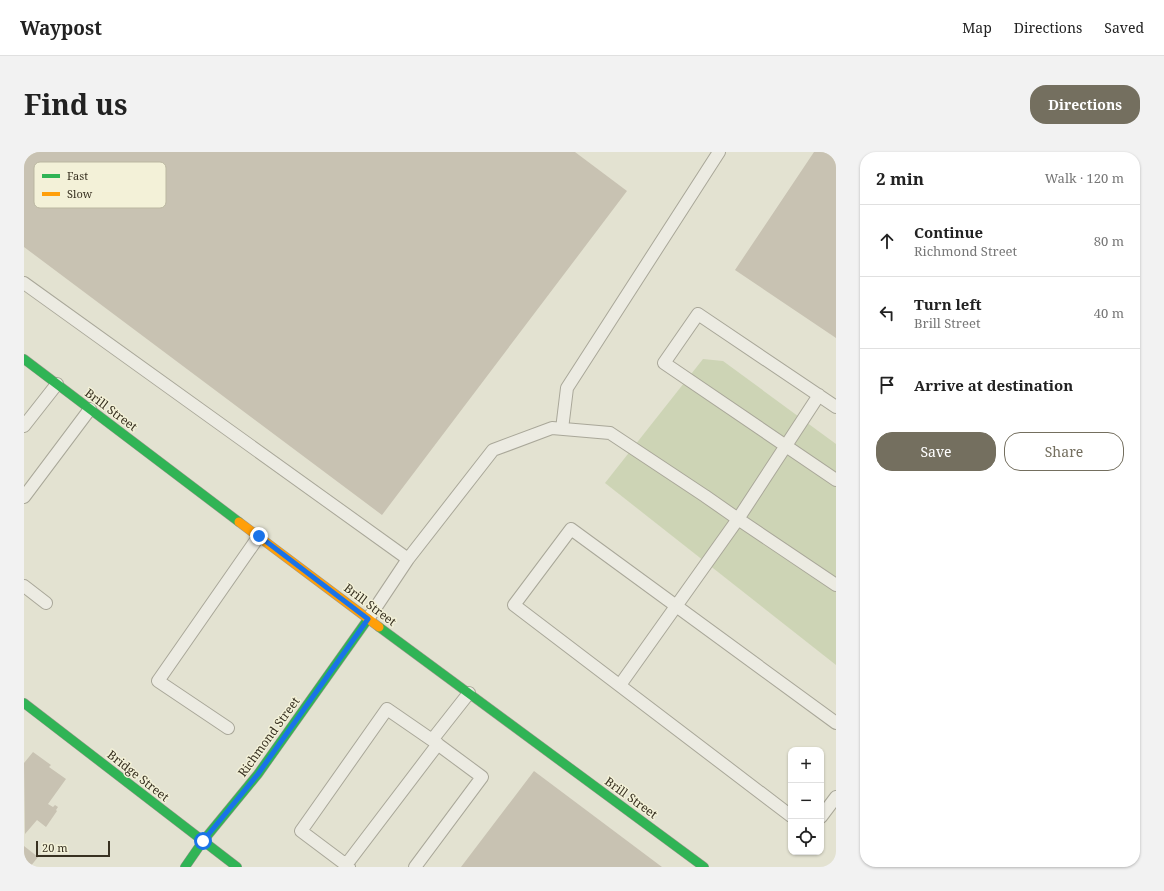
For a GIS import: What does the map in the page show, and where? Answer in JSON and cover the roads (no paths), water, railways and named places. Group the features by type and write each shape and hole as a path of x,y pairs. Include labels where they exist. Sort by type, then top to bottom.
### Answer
{"street":[{"name":"Brill Street","path":"24,359 368,619 704,867"},
{"name":"Richmond Street","path":"185,867 203,841 258,774 368,619"},
{"name":"Bridge Street","path":"24,704 237,867"}],"lane":[{"path":"562,429 567,388 718,152"},
{"path":"24,283 408,559"},
{"path":"836,407 698,314 664,363 836,480"},
{"path":"24,426 57,384"},
{"path":"620,685 738,520 819,395"},
{"path":"24,497 90,409"},
{"path":"368,619 408,559 493,450 552,428 610,433 836,585"},
{"path":"788,814 514,605 571,529 836,723"},
{"path":"228,728 158,681 259,536"},
{"path":"24,586 46,603"},
{"path":"415,867 482,777 435,742 387,709 301,831 348,866 435,742 469,693"},
{"path":"824,813 836,797"}]}
